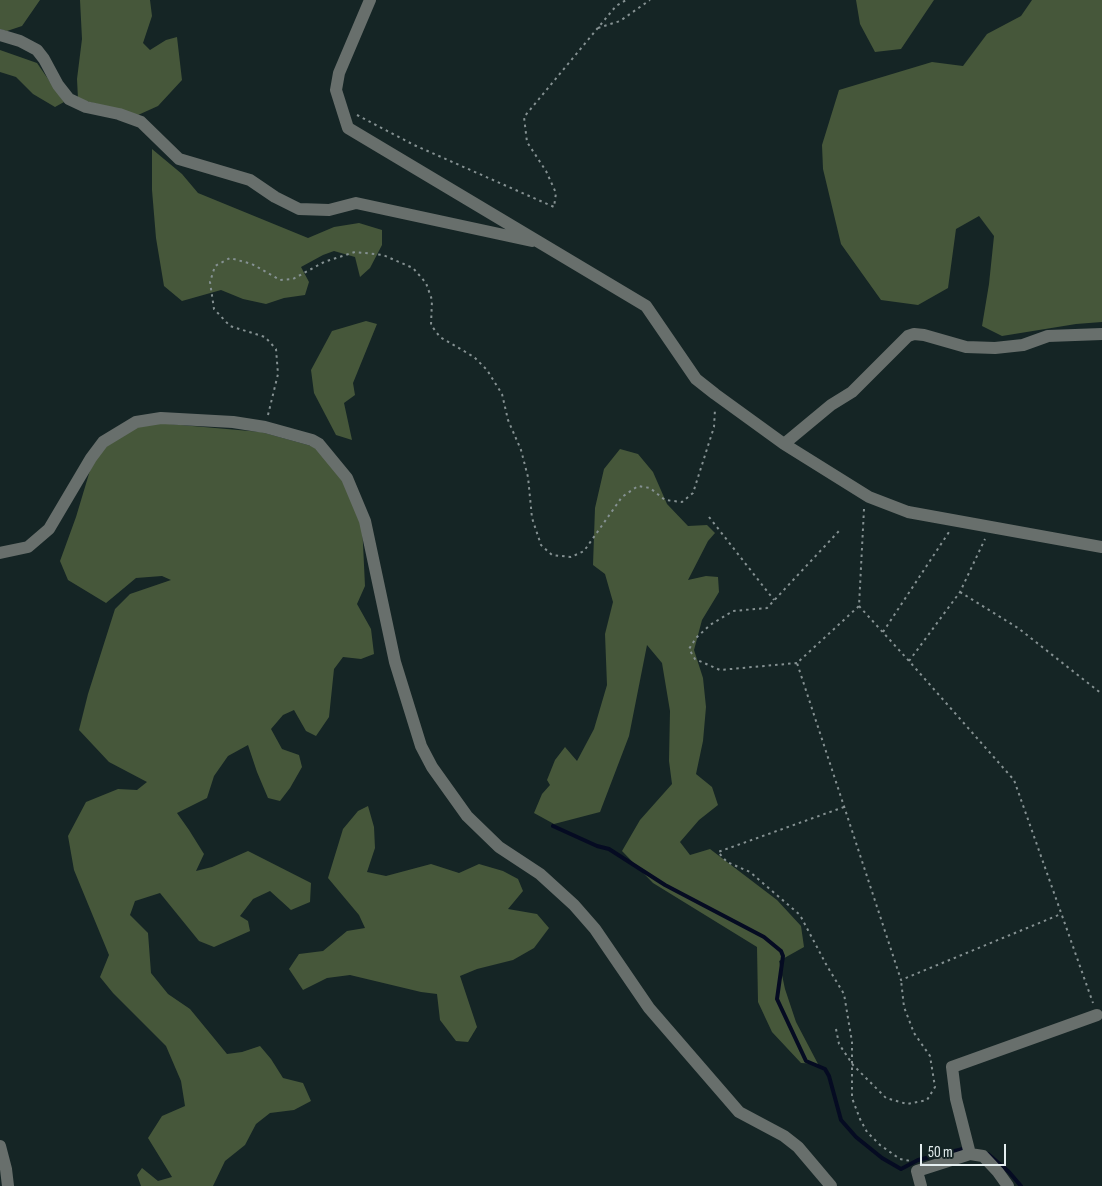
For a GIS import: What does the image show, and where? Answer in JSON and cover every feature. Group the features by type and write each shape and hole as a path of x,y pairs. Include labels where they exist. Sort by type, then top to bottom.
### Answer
{"street":[{"path":"370,0 339,72 336,90 348,128 646,306 696,378 784,444 865,494 908,512 1102,547"},
{"path":"0,35 20,40 37,50 58,85 70,99 86,107 119,114 141,122 180,159 250,180 299,210 329,210 356,203 542,243"},
{"path":"784,444 831,405 852,392 908,336 914,334 924,335 966,347 995,348 1023,345 1048,336 1102,334"},
{"path":"0,553 28,547 49,529 91,458 103,442 136,422 160,418 232,422 265,427 312,440 319,444 347,478 364,520 395,662 421,746 432,766 467,816 499,847 540,874 574,905 595,929 649,1008 711,1082 739,1112 784,1136 798,1146 831,1186"},
{"path":"970,1154 956,1099 952,1067 1097,1015"},
{"path":"0,1146 8,1186"},
{"path":"921,1186 917,1171 970,1154 983,1156 1008,1186"}],"path":[{"path":"341,107 414,144 554,207 556,193 546,171 527,142 524,117 616,6 626,0"},
{"path":"598,28 620,21 650,0"},
{"path":"265,427 278,374 276,349 265,337 230,326 214,309 210,282 216,266 230,258 252,264 280,280 293,279 324,262 355,252 383,255 413,268 426,283 432,300 431,325 440,337 474,357 487,370 502,394 508,420 521,450 528,477 532,518 541,545 552,555 570,557 584,551 622,496 638,486 650,488 665,500 682,502 693,493 714,427 715,394"},
{"path":"839,531 767,608 733,611 710,625 696,638 689,649 696,660 720,670 797,663 859,606 865,494"},
{"path":"709,517 774,600"},
{"path":"883,632 947,535 954,520"},
{"path":"909,661 960,592 990,527"},
{"path":"960,592 1018,628 1102,694"},
{"path":"859,606 1014,780 1097,1015"},
{"path":"797,663 901,980 904,1007 914,1033 930,1056 935,1087 927,1100 907,1104 886,1098 853,1065 839,1044 836,1029"},
{"path":"844,808 718,852 727,862 750,872 800,915 826,966 844,994 852,1042 852,1098 860,1119 867,1132 880,1145 900,1159 912,1162 917,1171"},
{"path":"901,980 1061,914"}],"green space":[{"path":"0,0 40,0 22,26 7,31 0,29"},
{"path":"80,0 150,0 152,16 143,43 150,50 166,40 177,37 182,80 158,106 138,115 78,99 77,79 82,39"},
{"path":"856,0 934,0 901,49 875,52 860,24"},
{"path":"1032,0 1102,0 1102,322 1076,324 1002,336 982,326 994,236 979,216 956,229 948,288 918,305 881,300 841,244 823,169 822,145 839,90 932,62 963,66 987,34 1021,16"},
{"path":"0,50 37,63 64,102 55,107 33,94 16,77 0,72"},
{"path":"152,149 182,174 198,193 308,238 334,227 359,223 382,230 382,245 370,268 360,277 355,257 334,251 301,267 309,282 305,295 284,298 266,304 243,299 221,290 182,301 164,286 156,238 152,190"},
{"path":"366,321 377,324 353,383 355,395 344,403 352,440 336,435 314,393 311,370 332,331"},
{"path":"158,423 261,432 315,447 342,479 362,523 365,586 357,604 371,629 374,654 361,659 343,657 334,669 329,717 316,736 306,731 294,710 283,715 271,729 282,749 299,755 302,767 280,801 268,798 248,745 228,756 214,776 207,798 177,813 204,854 196,871 212,867 248,851 311,883 310,902 291,910 270,891 253,899 240,916 248,921 250,931 214,947 199,941 160,893 135,901 130,915 148,933 151,973 168,994 190,1009 227,1054 242,1052 260,1046 283,1078 303,1083 311,1101 294,1110 270,1113 256,1124 245,1145 225,1161 213,1186 141,1186 137,1175 142,1168 158,1181 172,1177 148,1138 162,1116 185,1106 181,1081 166,1046 113,993 100,977 109,955 74,870 68,836 86,802 118,789 137,790 147,782 109,762 79,730 88,694 115,609 130,594 171,580 162,576 136,578 106,603 68,580 60,561 91,467 104,445 134,427"},
{"path":"620,449 638,454 653,472 667,504 688,526 707,525 715,533 708,541 688,580 706,576 718,577 719,592 702,620 694,650 703,678 706,707 703,741 696,774 712,787 718,805 699,820 680,842 690,855 710,849 777,900 801,926 804,947 779,961 785,989 796,1022 818,1064 801,1063 772,1032 758,1002 757,947 653,883 622,851 640,820 672,784 669,761 670,711 662,663 647,645 629,736 600,812 554,824 534,813 542,794 550,785 547,780 555,760 565,747 577,761 594,729 607,685 605,634 613,602 605,574 593,565 595,508 604,469"},
{"path":"368,806 374,827 375,848 367,872 386,876 431,864 459,873 479,864 503,871 518,879 523,891 508,909 537,914 549,928 534,948 513,960 477,969 460,976 477,1027 468,1042 456,1041 440,1020 437,994 350,975 327,978 303,990 289,969 299,954 323,951 347,931 365,928 359,915 328,878 343,829 358,811"}],"waterway":[{"path":"553,826 597,846 609,849 665,885 764,937 781,951 783,956 777,999 806,1061 825,1069 829,1076 841,1120 856,1137 882,1158 901,1169 918,1160 967,1148"},
{"path":"988,1154 1009,1172 1021,1186"}]}
